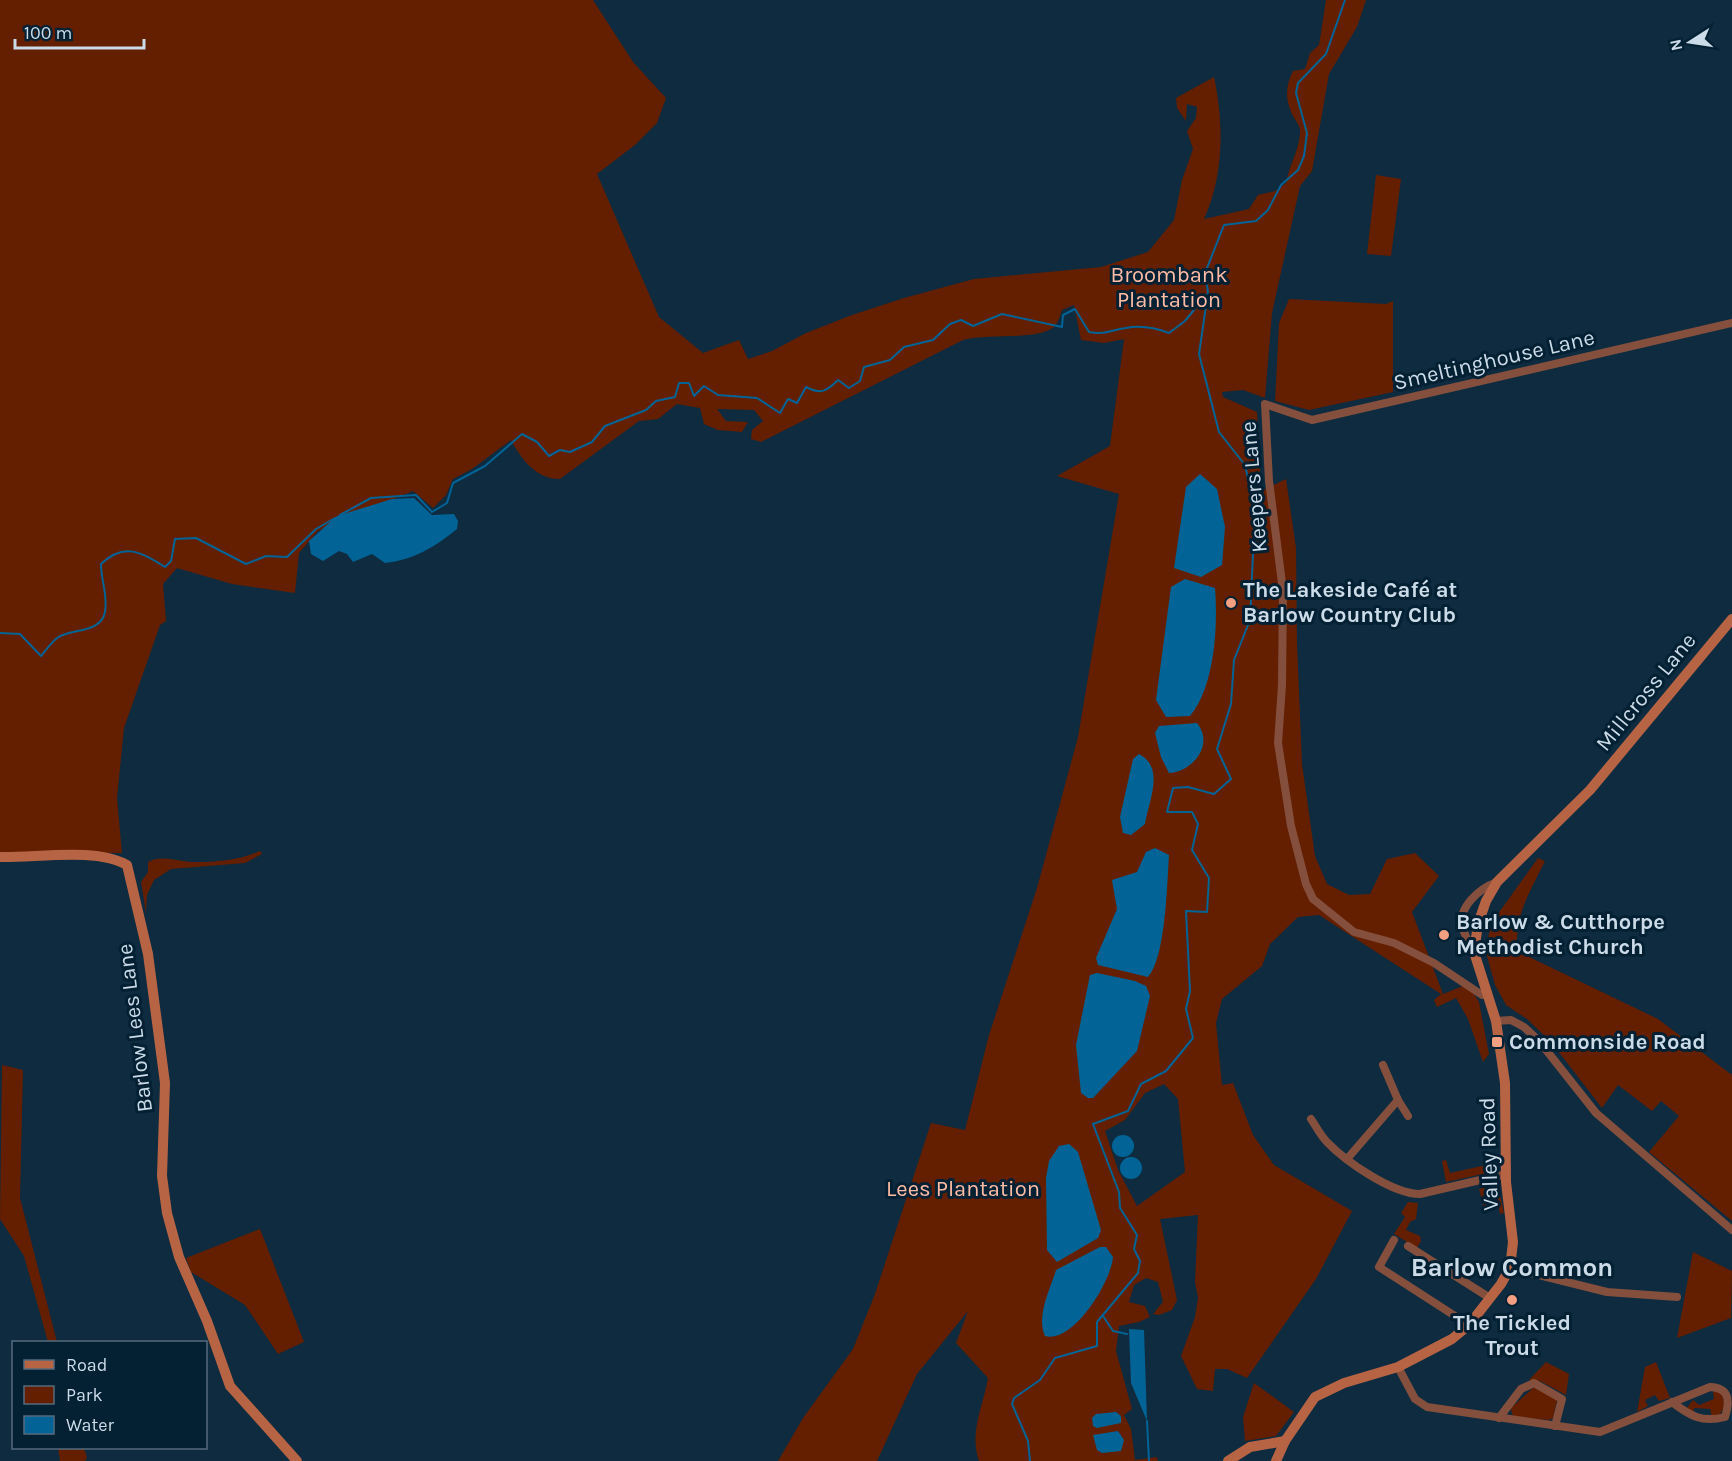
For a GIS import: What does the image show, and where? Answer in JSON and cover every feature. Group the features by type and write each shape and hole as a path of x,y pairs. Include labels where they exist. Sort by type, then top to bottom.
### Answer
{"main road":[{"name":"Millcross Lane","path":"1590,790 1732,619"},
{"name":"Valley Road","path":"1275,1461 1284,1441 1315,1397 1325,1390 1424,1356 1469,1325 1510,1268 1514,1242 1506,1174 1507,1108 1503,1059 1496,1021 1474,952 1478,924 1497,882 1590,790"},
{"name":"Barlow Lees Lane","path":"0,857 97,856 117,859 128,865 148,954 165,1083 162,1176 167,1214 179,1257 207,1321 230,1386 297,1461"},
{"path":"1228,1461 1250,1447 1284,1441"}],"street":[{"name":"Smeltinghouse Lane","path":"1265,404 1312,420 1732,323"},
{"name":"Keepers Lane","path":"1265,404 1269,482 1283,591 1282,685 1278,743 1291,826 1306,884 1313,899 1354,932 1394,943 1434,963 1482,995 1488,993"},
{"path":"1474,952 1462,927 1463,912 1484,886 1497,882"},
{"path":"1496,1021 1511,1020 1524,1027 1596,1113 1732,1230"},
{"path":"1383,1065 1398,1100 1408,1116"},
{"path":"1347,1159 1398,1100"},
{"path":"1311,1119 1325,1140 1347,1159 1408,1194 1420,1194 1506,1174"},
{"path":"1394,1240 1379,1267 1469,1325"},
{"path":"1408,1246 1490,1298"},
{"path":"1510,1268 1607,1292 1677,1297"},
{"path":"1398,1366 1415,1399 1427,1407 1600,1432 1672,1402 1712,1387 1720,1388 1727,1394 1729,1402 1725,1417 1712,1420 1693,1419 1672,1402"},
{"path":"1499,1418 1521,1389 1534,1383 1562,1399 1555,1426"}],"green space":[{"path":"0,0 593,0 633,62 666,98 657,123 635,145 597,174 659,317 703,353 739,340 748,359 772,351 806,333 852,315 974,279 1101,267 1148,252 1174,220 1182,180 1193,149 1187,131 1196,118 1197,107 1187,104 1186,121 1177,108 1176,98 1214,77 1221,131 1219,167 1211,202 1204,219 1249,209 1258,195 1275,191 1286,183 1298,146 1300,131 1288,104 1288,83 1293,71 1305,69 1310,53 1319,45 1326,0 1366,0 1357,27 1329,74 1312,171 1300,186 1272,313 1265,398 1243,390 1222,392 1223,397 1257,412 1261,491 1286,479 1296,548 1302,764 1315,856 1327,884 1349,895 1370,894 1387,859 1415,853 1439,876 1412,912 1443,994 1463,986 1472,991 1479,1002 1489,1054 1483,1062 1468,1019 1456,998 1437,1007 1434,1000 1441,994 1319,915 1298,917 1270,944 1262,966 1222,999 1216,1023 1222,1085 1233,1083 1253,1135 1274,1165 1352,1211 1316,1279 1247,1378 1227,1369 1215,1369 1213,1391 1197,1389 1181,1356 1195,1317 1198,1298 1195,1282 1198,1215 1160,1219 1177,1300 1172,1310 1159,1315 1153,1314 1163,1302 1158,1282 1146,1278 1134,1285 1129,1302 1145,1306 1150,1317 1119,1326 1116,1351 1132,1409 1124,1415 1131,1429 1135,1460 1157,1457 1158,1461 979,1461 975,1440 976,1430 988,1378 956,1343 968,1311 917,1374 877,1461 778,1461 803,1418 853,1349 875,1294 931,1123 965,1130 989,1035 1037,888 1078,737 1119,494 1057,476 1110,446 1124,339 1104,343 1081,340 1074,305 1062,310 1054,327 1046,331 963,340 761,442 751,439 752,430 763,421 754,410 717,409 726,421 748,422 742,432 718,430 704,424 700,408 677,404 658,419 639,421 560,479 537,472 520,455 511,440 472,469 453,479 446,495 433,508 413,491 318,531 299,553 295,593 232,584 177,568 163,584 166,621 160,625 124,728 117,798 122,853 0,852","holes":["1164,1084 1178,1099 1185,1172 1137,1206 1118,1170 1105,1131 1125,1120 1145,1093"]},
{"path":"1376,175 1401,179 1391,256 1367,254"},
{"path":"1289,299 1386,304 1393,301 1393,392 1309,410 1275,401 1279,323"},
{"path":"260,851 262,854 245,863 171,869 154,880 147,895 146,913 141,882 148,872 148,862 165,858 195,862 220,861 244,857"},
{"path":"1538,858 1545,861 1521,915 1517,951 1658,1019 1732,1075 1732,1221 1649,1152 1679,1116 1661,1101 1652,1111 1618,1085 1602,1108 1551,1042 1527,1019 1506,1005 1495,985 1485,949 1492,922"},
{"path":"2,1065 23,1070 20,1198 57,1341 48,1341 24,1256 0,1219"},
{"path":"1446,1160 1450,1173 1500,1162 1492,1172 1446,1182 1442,1161"},
{"path":"1491,1186 1499,1190 1504,1213 1500,1214 1498,1205 1484,1207 1479,1189"},
{"path":"1408,1202 1418,1203 1416,1219 1410,1222 1406,1230 1420,1236 1421,1241 1417,1248 1394,1234 1405,1217 1401,1213"},
{"path":"260,1229 304,1342 278,1354 245,1305 191,1272 186,1258"},
{"path":"1693,1252 1732,1271 1731,1318 1677,1338"},
{"path":"1546,1362 1569,1374 1566,1395 1540,1381 1529,1380"},
{"path":"1656,1362 1670,1398 1659,1401 1655,1395 1645,1400 1648,1406 1637,1412 1645,1367"},
{"path":"1254,1383 1294,1412 1276,1436 1245,1441 1243,1417"},
{"path":"1534,1387 1557,1400 1553,1418 1549,1420 1515,1417 1512,1414 1511,1408"},
{"path":"1713,1392 1718,1392 1724,1399 1720,1414 1712,1417 1710,1409 1694,1408 1693,1414 1687,1408 1693,1400 1699,1405 1714,1399"},
{"path":"58,1449 84,1449 87,1458 85,1461 60,1461"}],"water":[{"path":"1200,474 1217,489 1225,527 1222,565 1201,577 1174,568 1186,487"},
{"path":"414,498 432,515 454,514 458,521 457,529 423,552 385,563 372,554 353,562 347,554 339,551 323,561 311,554 309,541 337,516 392,499"},
{"path":"1185,579 1215,588 1216,619 1213,655 1205,689 1190,716 1166,717 1156,700 1171,587"},
{"path":"1197,723 1202,731 1203,740 1198,756 1186,768 1169,773 1161,757 1155,733 1159,726"},
{"path":"1139,754 1147,760 1154,777 1145,824 1131,835 1123,833 1120,817 1133,759"},
{"path":"1155,848 1169,855 1162,937 1154,967 1148,977 1098,965 1096,958 1117,909 1112,880 1137,872 1146,852"},
{"path":"1097,973 1135,981 1146,986 1150,996 1137,1051 1093,1098 1088,1098 1081,1093 1076,1045 1090,975"},
{"path":"1123,1135 1131,1138 1134,1146 1131,1154 1123,1157 1115,1154 1112,1146 1115,1138"},
{"path":"1069,1144 1078,1152 1101,1230 1098,1238 1057,1262 1047,1250 1046,1178 1049,1161 1059,1146"},
{"path":"1131,1157 1139,1160 1142,1168 1139,1176 1131,1179 1123,1176 1120,1168 1123,1160"},
{"path":"1100,1247 1106,1247 1113,1257 1111,1268 1098,1295 1089,1309 1067,1331 1056,1336 1045,1336 1043,1312 1056,1270"},
{"path":"1129,1329 1144,1330 1147,1421 1131,1383"},
{"path":"1116,1412 1121,1416 1121,1423 1097,1428 1093,1426 1092,1418 1096,1414"},
{"path":"1118,1431 1124,1440 1121,1451 1102,1453 1097,1450 1093,1435"}],"waterway":[{"path":"1030,1461 1028,1441 1012,1404 1014,1398 1040,1380 1055,1358 1097,1346 1097,1322 1138,1273 1140,1261 1134,1249 1137,1235 1120,1208 1119,1192 1093,1124 1128,1111 1141,1084 1166,1071 1193,1038 1186,1009 1190,991 1186,911 1207,912 1209,878 1192,850 1198,824 1192,812 1167,812 1173,788 1188,787 1214,794 1231,779 1217,749 1231,704 1234,660 1250,620 1255,510 1245,465 1219,432 1199,354 1208,292 1205,273 1224,225 1256,221 1268,210 1281,185 1298,170 1304,156 1307,133 1296,93 1298,83 1326,54 1345,0"},
{"path":"340,515 371,498 416,495 432,512 447,503 453,483 485,466 522,434 537,442 549,456 560,450 570,452 592,442 605,426 646,410 656,401 675,397 679,383 689,383 694,396 704,386 718,395 757,398 780,413 788,399 797,403 806,387 824,391 838,380 849,388 860,381 864,367 890,360 904,347 933,340 950,324 961,320 973,326 1002,314 1062,327 1063,315 1075,309 1089,332 1104,333 1137,327 1153,328 1169,333 1185,321 1206,295"},
{"path":"0,633 20,634 41,656 57,638 98,624 106,606 101,564 117,553 125,551 140,554 165,567 171,561 175,539 196,538 246,564 266,556 287,557 316,529 335,518"},
{"path":"1103,1316 1113,1331 1127,1334"},
{"path":"1147,1421 1149,1461"}],"place":[{"name":"The Lakeside Café at Barlow Country Club","path":"1231,603"},
{"name":"Barlow & Cutthorpe Methodist Church","path":"1444,935"},
{"name":"Commonside Road","path":"1497,1042"},
{"name":"The Tickled Trout","path":"1512,1300"}],"district":[{"name":"Barlow Common","path":"1512,1267"}],"park label":[{"name":"Broombank Plantation","path":"1169,288"},
{"name":"Lees Plantation","path":"963,1189"}]}
